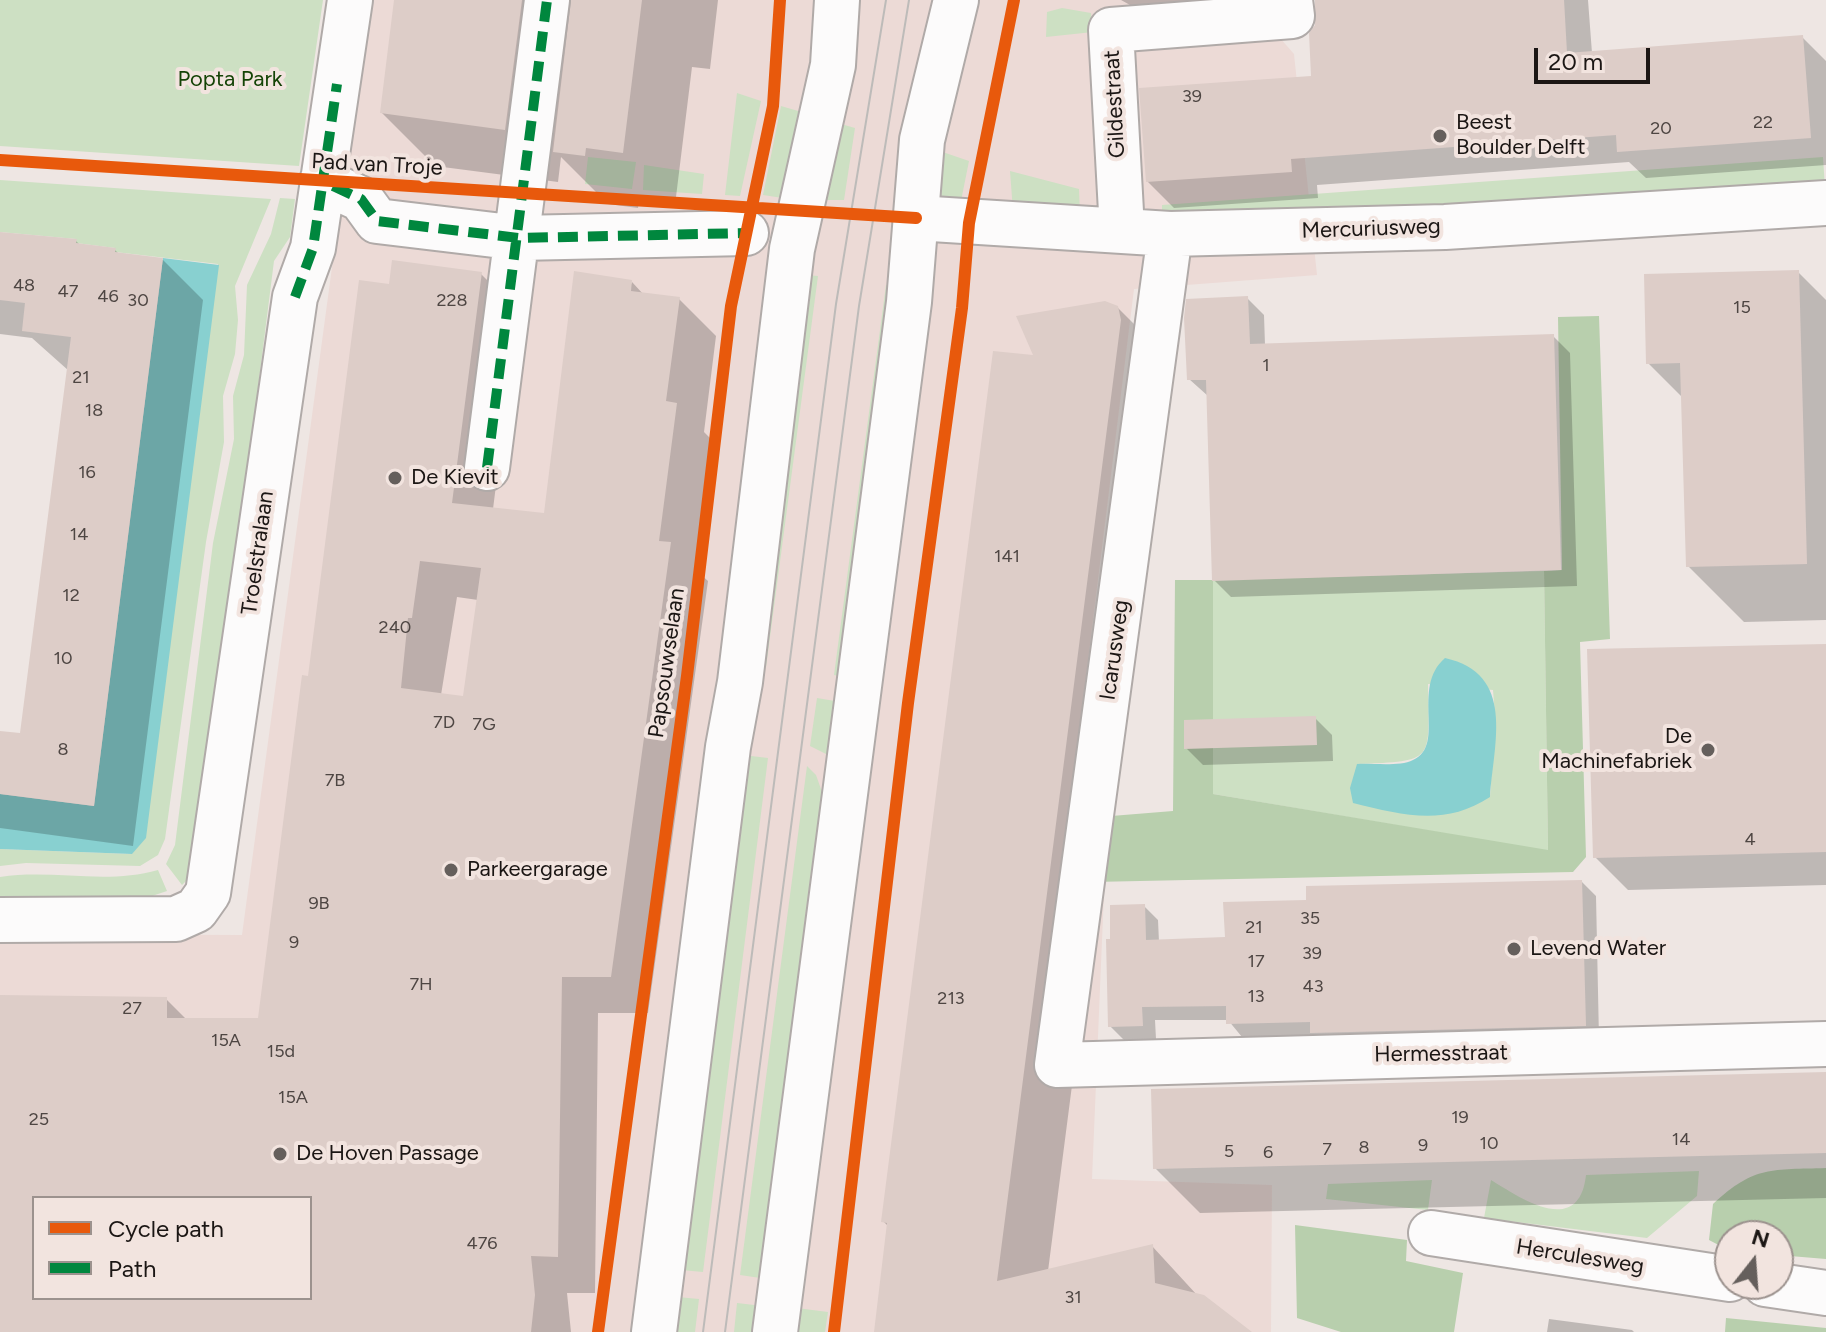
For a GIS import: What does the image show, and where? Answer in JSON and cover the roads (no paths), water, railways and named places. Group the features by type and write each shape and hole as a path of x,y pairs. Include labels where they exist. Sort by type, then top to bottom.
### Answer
{"street":[{"name":"Troelstralaan","path":"0,920 176,919 196,910 208,893 295,297 313,248 350,0"},
{"path":"487,468 519,238 547,0"},
{"path":"654,1332 728,747 740,682 784,304 792,249 833,65 837,0"},
{"path":"775,1332 909,302 922,140 956,0"},
{"name":"Gildestraat","path":"1122,230 1111,30 1292,16 1290,0"},
{"path":"322,181 361,199 377,221 519,238 746,233"},
{"name":"Mercuriusweg","path":"916,218 1170,234 1445,227 1826,203"},
{"name":"Icarusweg","path":"1057,1065 1170,234"},
{"name":"Hermesstraat","path":"1057,1065 1826,1044"},
{"name":"Herculesweg","path":"1431,1233 1714,1277"},
{"path":"1794,1288 1826,1293"}],"water":[{"path":"163,258 219,265 146,838 132,854 0,849 0,794 94,806"},
{"path":"1445,658 1467,666 1483,679 1491,695 1496,713 1496,733 1490,797 1456,812 1423,816 1353,803 1350,788 1357,764 1401,763 1423,753 1429,729 1430,684 1435,670"}],"tram line":[{"path":"703,1332 836,304 886,0"},
{"path":"725,1332 859,306 909,0"}],"place":[{"name":"Beest Boulder Delft","path":"1440,136"},
{"name":"De Kievit","path":"395,478"},
{"name":"De Machinefabriek","path":"1708,750"},
{"name":"Parkeergarage","path":"451,870"},
{"name":"Levend Water","path":"1514,949"},
{"name":"De Hoven Passage","path":"280,1154"}],"park label":[{"name":"Popta Park","path":"230,80"}]}
